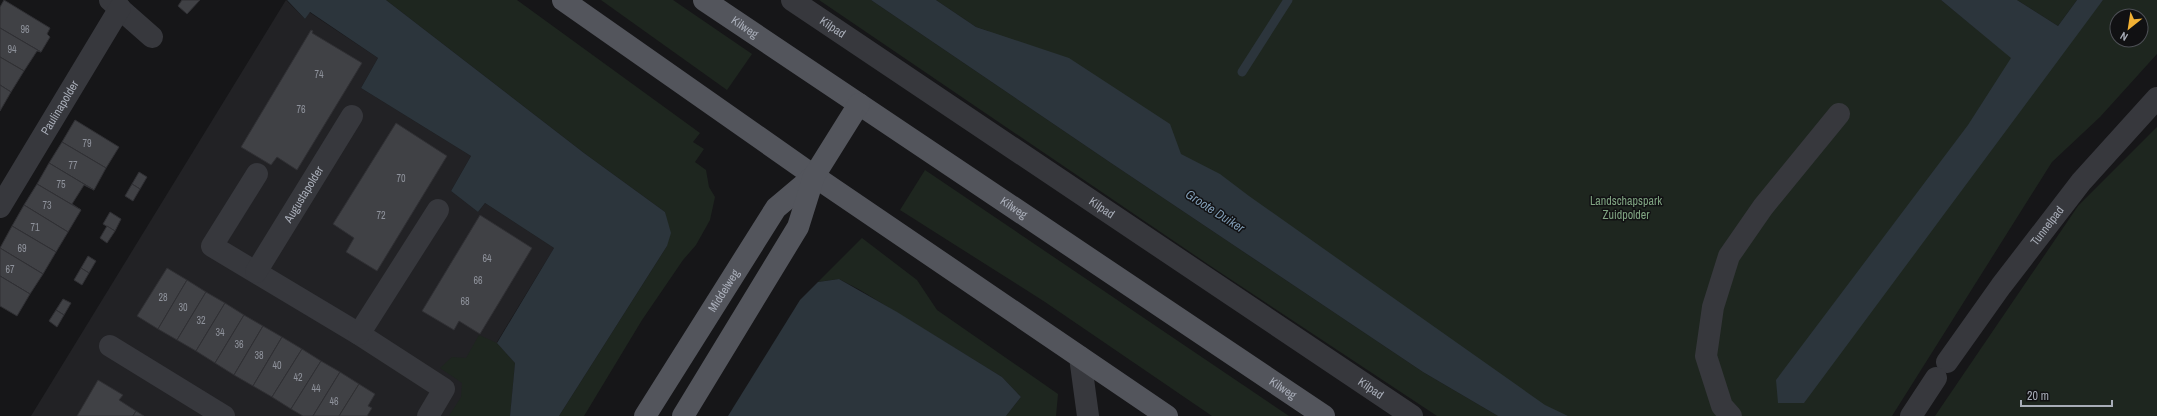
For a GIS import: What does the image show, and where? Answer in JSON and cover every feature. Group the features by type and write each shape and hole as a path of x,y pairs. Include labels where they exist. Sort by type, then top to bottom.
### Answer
{"main road":[{"path":"563,0 814,176 1167,416"},
{"name":"Kilweg","path":"704,0 1324,416"},
{"name":"Middelweg","path":"683,416 798,227 814,176 858,104"},
{"name":"Middelweg","path":"645,416 776,208 814,176"}],"street":[{"name":"Kilpad","path":"792,0 1412,416"},
{"path":"115,4 152,37"},
{"name":"Paulinapolder","path":"0,207 115,4"},
{"name":"Tunnelpad","path":"1911,416 2001,286 2081,182 2157,98"},
{"path":"1726,411 1706,356 1713,307 1729,256 1763,207 1839,114"},
{"name":"Augustapolder","path":"256,272 352,116"},
{"path":"257,174 212,246 359,334 444,389 428,416"},
{"path":"359,334 438,210"},
{"path":"110,346 224,416"},
{"path":"1080,356 1088,416"}],"shaded area":[{"path":"286,0 305,19 309,12 378,58 361,88 471,156 451,191 478,212 485,203 554,248 497,342 515,363 510,416 31,416"}],"green space":[{"path":"386,0 517,0 700,133 693,142 704,149 695,162 706,170 709,187 715,197 710,220 696,245 683,260 642,320 584,416 559,416 667,246 665,212 584,153"},
{"path":"601,0 673,0 752,54 727,90"},
{"path":"819,0 871,0 1423,372 1498,416 1437,416 1215,269"},
{"name":"Landschapspark Zuidpolder","path":"936,0 1941,0 2011,57 2074,36 2103,0 2157,0 2157,54 2100,117 2052,162 1892,416 1522,416 988,31 976,27"},
{"path":"2017,0 2077,0 2058,26"},
{"path":"2157,127 2157,416 1935,416 2078,206"},
{"path":"925,170 1289,416 1212,416 1045,302 900,210"},
{"path":"862,238 917,280 937,310 1058,394 1056,416 1006,416 1021,397 1002,377 860,290 839,279 818,282"},
{"path":"479,335 497,343 515,363 510,416 449,416 461,397 462,383 440,368 452,357 466,358"}],"water":[{"path":"287,0 386,0 584,153 665,212 671,233 667,246 559,416 510,416 515,363 497,343 554,248 485,203 478,212 451,191 471,156 361,88 378,58 310,12 305,19"},
{"name":"Groote Duiker","path":"871,0 936,0 976,27 1069,58 1170,124 1181,154 1220,174 1545,405 1568,416 1498,416 1423,372"},
{"path":"1941,0 2017,0 2058,26 2077,0 2103,0 1804,403 1778,403 1776,380 1968,125 2011,58"},
{"path":"839,279 897,312 1002,377 1021,397 1006,416 728,416 800,300 818,282"}],"building":[{"path":"4,0 50,28 47,34 50,37 41,52 0,28 0,7"},
{"path":"182,0 200,0 187,14 178,6"},
{"path":"0,28 41,52 37,51 24,71 0,57"},
{"path":"311,30 313,31 312,33 362,63 297,170 277,157 271,165 241,147"},
{"path":"0,57 24,71 11,92 0,85"},
{"path":"0,85 11,92 0,111"},
{"path":"75,120 119,147 106,168 62,142"},
{"path":"396,123 447,156 377,271 346,252 354,238 333,224"},
{"path":"62,142 106,168 94,190 49,163"},
{"path":"49,163 94,190 84,185 72,204 81,210 37,184"},
{"path":"139,172 147,177 140,189 132,184"},
{"path":"37,184 81,210 68,232 24,205"},
{"path":"132,184 140,189 133,201 125,196"},
{"path":"24,205 68,232 56,252 12,226"},
{"path":"110,212 121,219 115,231 103,224"},
{"path":"480,215 532,248 480,334 459,321 454,330 422,311"},
{"path":"12,226 56,252 43,274 0,248"},
{"path":"107,226 115,231 107,243 100,238"},
{"path":"0,248 43,274 30,294 0,276"},
{"path":"88,256 96,261 89,273 81,268"},
{"path":"81,268 89,273 82,285 74,280"},
{"path":"167,268 187,280 158,329 137,316"},
{"path":"0,276 30,294 17,316 0,306"},
{"path":"187,280 206,292 177,340 158,329"},
{"path":"206,292 225,303 196,351 177,340"},
{"path":"63,299 71,303 64,315 56,310"},
{"path":"225,303 244,315 215,363 196,351"},
{"path":"56,310 64,315 57,327 49,321"},
{"path":"244,315 263,326 234,375 215,363"},
{"path":"263,326 282,337 253,386 234,375"},
{"path":"282,337 302,349 272,397 253,386"},
{"path":"302,349 321,361 291,409 272,397"},
{"path":"321,361 340,372 313,416 303,416 291,409"},
{"path":"340,372 359,384 339,416 313,416"},
{"path":"98,380 123,395 119,400 136,411 133,416 77,416"},
{"path":"359,384 375,394 368,406 372,408 367,416 339,416"},
{"path":"136,411 144,416 133,416"}],"waterway":[{"path":"1242,72 1288,0"}]}
